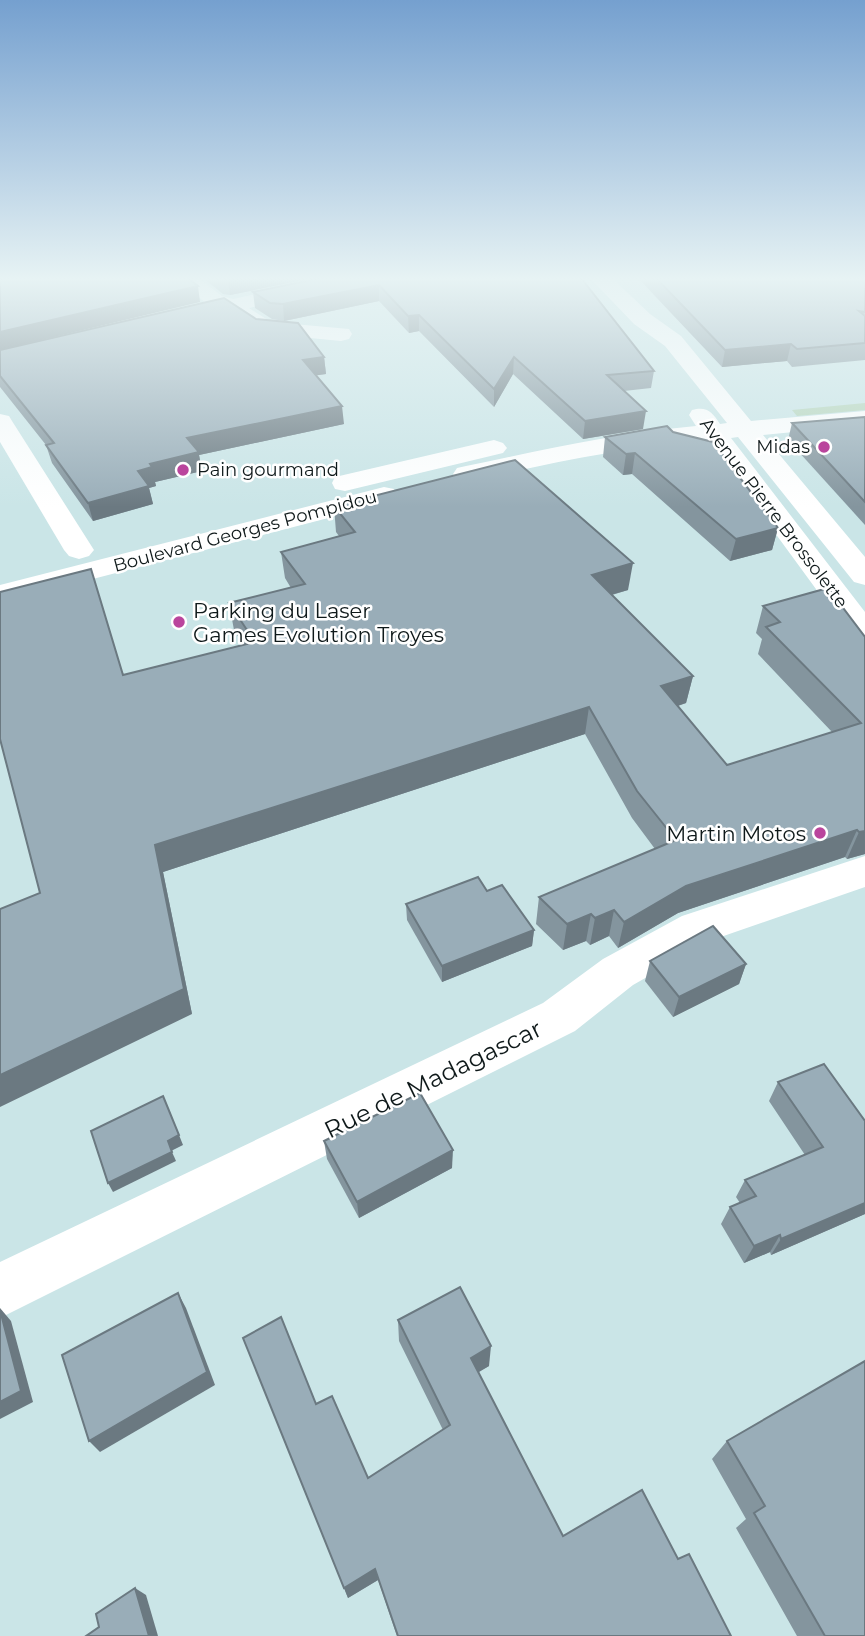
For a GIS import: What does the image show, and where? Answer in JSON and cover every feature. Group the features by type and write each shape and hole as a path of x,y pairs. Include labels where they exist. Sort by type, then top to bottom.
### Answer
{"main road":[{"name":"Avenue Pierre Brossolette","path":"658,354 673,376"},
{"name":"Avenue Pierre Brossolette","path":"684,354 865,576"},
{"name":"Boulevard Georges Pompidou","path":"0,570 466,454 638,419 700,414 728,407 759,404"},
{"name":"Avenue Pierre Brossolette","path":"700,414 865,634"},
{"name":"Boulevard Georges Pompidou","path":"0,594 514,462 656,437 700,414 745,429 865,418"},
{"path":"0,421 79,550"},
{"name":"Rue de Madagascar","path":"0,1291 559,1017 618,972 697,928 865,871"}],"green space":[{"path":"865,403 865,410 797,416 792,410"}],"building":[{"path":"0,354 322,354 324,357 303,360 342,406 187,438 199,452 150,464 152,467 138,471 149,486 88,503 46,445 54,443 0,376"},
{"path":"459,354 641,354 654,371 607,375 646,411 585,421 514,357 494,389"},
{"path":"865,417 865,502 792,423"},
{"path":"667,426 673,432 713,442 778,528 736,539 635,453 626,454 605,437"},
{"path":"515,460 633,563 592,575 693,676 661,686 727,765 861,723 766,627 780,622 763,606 828,588 865,637 865,831 857,830 686,886 624,922 614,910 595,918 591,914 567,924 539,897 676,840 637,791 589,707 155,845 184,989 0,1075 0,909 40,893 0,739 0,592 91,569 123,675 255,642 229,603 305,584 281,552 355,532 334,506"},
{"path":"478,877 487,891 502,885 534,930 442,966 406,904"},
{"path":"713,926 746,964 679,997 650,961"},
{"path":"824,1064 865,1121 865,1203 781,1239 780,1235 754,1246 730,1207 756,1196 745,1180 823,1147 778,1082"},
{"path":"420,1093 453,1150 357,1202 324,1141"},
{"path":"163,1096 179,1135 168,1141 172,1152 108,1183 91,1131"},
{"path":"460,1287 491,1346 471,1358 563,1536 642,1490 678,1559 689,1554 731,1636 398,1636 375,1569 344,1588 243,1338 281,1317 316,1404 332,1396 368,1478 450,1425 398,1320"},
{"path":"178,1293 207,1372 89,1441 62,1355"},
{"path":"0,1310 21,1391 0,1402"},
{"path":"865,1361 865,1636 825,1636 754,1513 765,1506 727,1441"},
{"path":"135,1588 149,1636 86,1636 99,1627 96,1614"}],"place":[{"name":"Midas","path":"824,447"},
{"name":"Pain gourmand","path":"183,470"},
{"name":"Parking du Laser Games Evolution Troyes","path":"179,622"},
{"name":"Martin Motos","path":"820,833"}]}
